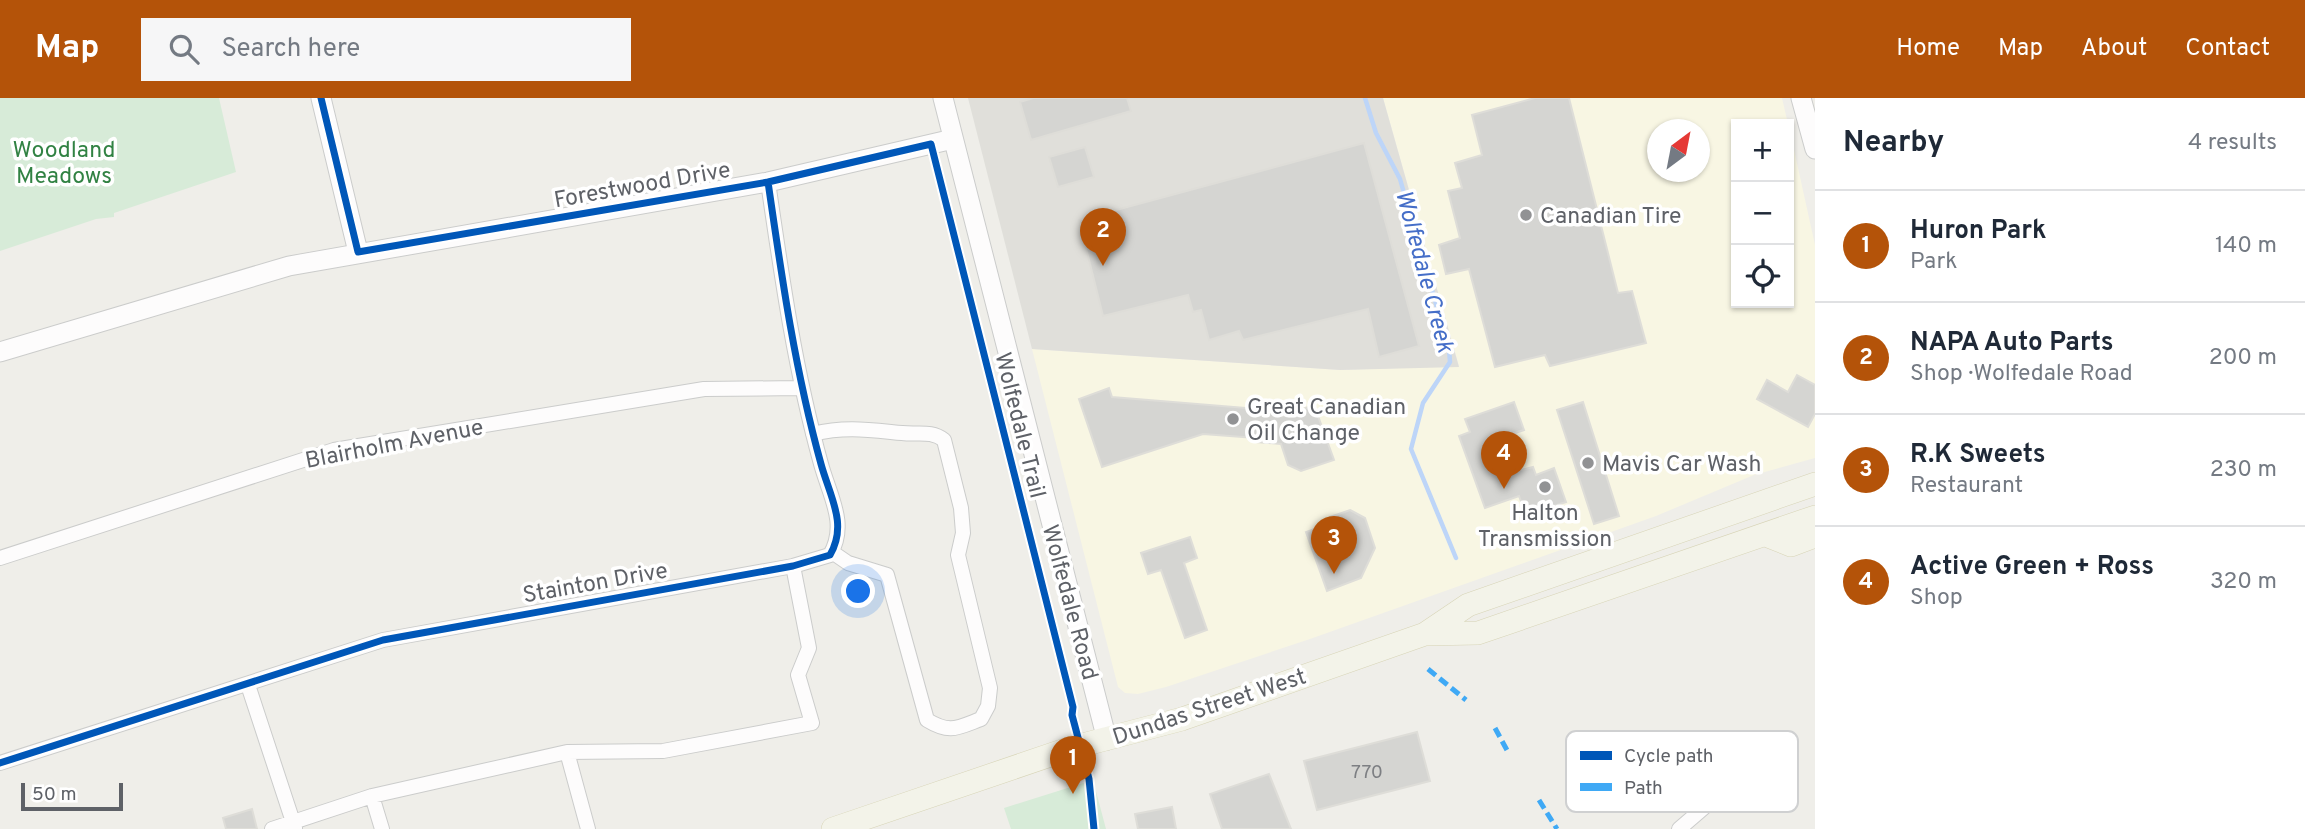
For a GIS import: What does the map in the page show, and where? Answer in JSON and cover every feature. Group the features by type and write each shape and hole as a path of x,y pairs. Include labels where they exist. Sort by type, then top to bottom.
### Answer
{"main road":[{"path":"1806,487 1805,476 1815,472"},
{"name":"Dundas Street West","path":"833,829 1071,748 1182,719 1425,634 1468,605 1806,487"},
{"name":"Dundas Street West","path":"1425,634 1478,633 1815,517"},
{"path":"1766,535 1791,545 1815,536"}],"street":[{"path":"321,98 358,252"},
{"name":"Wolfedale Road","path":"943,98 1107,740"},
{"path":"1801,98 1815,149"},
{"name":"Forestwood Drive","path":"0,352 289,266 768,182 953,139"},
{"path":"768,182 787,322 800,388 813,435 841,523 832,552 848,563 887,575 927,720 942,729 954,729 981,719 988,706 990,688 958,555 963,533 961,508 944,440 935,433 903,433 867,427 832,429 813,435"},
{"name":"Blairholm Avenue","path":"0,558 334,450 704,389 800,388"},
{"name":"Stainton Drive","path":"0,763 383,640 793,566 816,561 832,552"},
{"path":"272,829 294,824 372,796 567,752 663,751 812,723 798,675 809,648 793,566"},
{"path":"248,685 294,824"},
{"path":"567,752 588,829"},
{"path":"372,796 382,829"},
{"path":"1679,829 1699,812"}],"shaded area":[{"path":"968,98 1383,98 1459,367 1340,370 1032,349"},
{"path":"1383,98 1782,98 1787,119 1731,119 1731,308 1794,308 1794,150 1815,245 1815,458 1754,475 1656,516 1310,639 1166,687 1138,694 1125,693 1118,687 1032,349 1340,370 1459,366"}],"green space":[{"name":"Woodland Meadows","path":"0,98 219,98 236,172 114,213 114,217 96,219 0,251"},
{"path":"1093,780 1106,829 1011,829 1004,808"}],"building":[{"path":"1033,98 1127,98 1131,111 1031,140 1020,102"},
{"name":"Canadian Tire","path":"1535,98 1569,98 1618,293 1632,291 1646,343 1550,366 1545,355 1495,367 1469,269 1446,274 1439,245 1460,238 1448,191 1462,188 1455,163 1482,155 1472,115"},
{"path":"1364,143 1419,346 1379,357 1368,309 1243,340 1239,331 1209,340 1201,310 1193,312 1188,295 1103,316 1079,220"},
{"path":"1085,147 1094,177 1058,187 1049,157"},
{"path":"1797,375 1815,385 1815,414 1808,427 1757,399 1767,380 1788,392"},
{"path":"1109,388 1112,397 1258,409 1258,404 1284,407 1283,416 1314,405 1334,460 1301,471 1288,465 1281,444 1256,442 1256,438 1203,434 1102,467 1079,399"},
{"path":"1514,402 1524,430 1500,438 1510,468 1519,465 1521,470 1533,467 1536,475 1554,468 1566,502 1526,515 1519,496 1485,508 1459,436 1470,432 1465,419"},
{"name":"Mavis Car Wash","path":"1583,402 1619,516 1594,524 1557,410"},
{"path":"1350,510 1365,518 1375,548 1361,578 1327,591 1306,532 1331,523 1330,517"},
{"path":"1190,537 1197,558 1184,563 1207,630 1185,638 1161,570 1148,574 1141,553"},
{"path":"1417,732 1430,781 1317,810 1304,761"},
{"path":"1269,774 1291,829 1222,829 1210,794"},
{"path":"1172,807 1176,829 1138,829 1135,814"},
{"path":"252,809 257,829 226,829 223,818"}],"waterway":[{"name":"Wolfedale Creek","path":"1365,98 1376,133 1400,179 1449,349 1450,362 1423,403 1411,449 1456,558"}],"marked path":[{"path":"1428,669 1466,700"},
{"path":"1495,728 1508,752"},
{"path":"1539,800 1557,829"}],"cycle path":[{"name":"Wolfedale Trail","path":"321,98 358,252 768,182 931,144 1073,707 1072,715 1089,779 1094,829"},
{"path":"0,763 383,640 793,566 830,555 837,532 836,510 821,464 796,359 768,182"}],"place":[{"name":"Canadian Tire","path":"1526,215"},
{"name":"NAPA Auto Parts","path":"1103,266"},
{"name":"Great Canadian Oil Change","path":"1233,419"},
{"name":"Mavis Car Wash","path":"1588,463"},
{"name":"Halton Transmission","path":"1545,487"},
{"name":"Active Green + Ross","path":"1504,489"},
{"name":"R.K Sweets","path":"1334,574"},
{"name":"Huron Park","path":"1073,794"}]}
